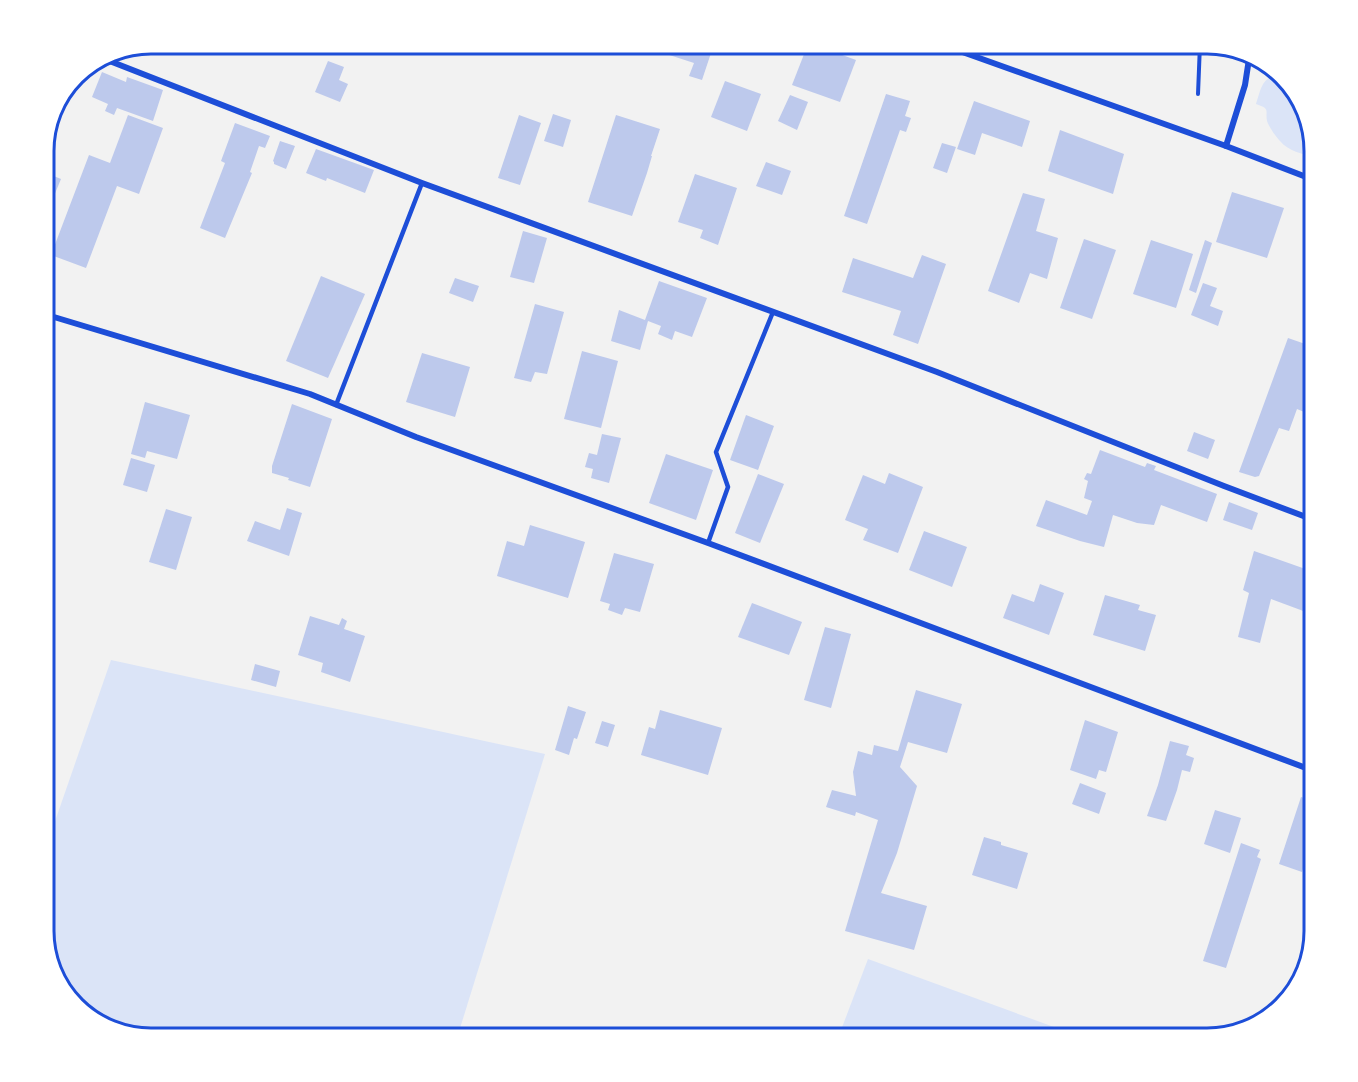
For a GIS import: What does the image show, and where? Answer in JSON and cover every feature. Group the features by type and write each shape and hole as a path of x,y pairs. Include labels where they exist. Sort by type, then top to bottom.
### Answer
{"street":[{"path":"968,54 1304,176"},
{"path":"112,62 422,183 937,372 1304,516"},
{"path":"1226,146 1245,85 1248,63"},
{"path":"54,317 310,394 416,437 708,543 1304,767"}],"lane":[{"path":"336,405 422,183"},
{"path":"708,543 728,487 716,452 773,312"}],"path":[{"path":"1198,94 1200,54"}],"shaded area":[{"path":"1271,78 1294,108 1301,126 1304,154 1283,144 1267,121 1266,109 1256,104 1266,80"},
{"path":"111,660 545,754 460,1028 151,1028 114,1021 97,1012 74,990 57,956 54,937 54,824"},
{"path":"868,959 1057,1028 842,1028"}],"building":[{"path":"666,54 711,54 702,80 689,76 694,63"},
{"path":"804,54 840,54 856,60 840,102 792,85"},
{"path":"328,61 344,67 339,80 348,84 340,102 315,92"},
{"path":"102,72 126,82 127,77 163,90 153,121 117,108 114,115 105,111 108,104 92,97"},
{"path":"725,81 761,94 747,131 711,117"},
{"path":"886,94 910,101 905,116 911,118 906,132 900,130 867,224 844,216"},
{"path":"790,95 808,102 797,130 778,121"},
{"path":"974,101 1030,121 1022,147 982,133 975,155 957,149"},
{"path":"553,114 571,120 563,147 544,141"},
{"path":"128,115 163,128 139,194 117,186 86,268 54,256 54,247 89,155 110,163"},
{"path":"519,115 541,123 520,185 498,178"},
{"path":"616,115 660,129 632,216 588,202"},
{"path":"235,123 270,136 265,148 259,146 250,172 252,173 225,238 200,228 225,163 221,161"},
{"path":"1060,130 1124,154 1113,194 1048,171"},
{"path":"280,141 295,146 286,169 274,164 273,161"},
{"path":"942,143 956,147 947,173 933,168"},
{"path":"316,149 374,170 365,193 327,178 326,181 306,173"},
{"path":"766,162 791,171 782,195 756,186"},
{"path":"695,174 737,188 718,245 700,238 703,230 678,222"},
{"path":"54,176 61,179 54,196"},
{"path":"1232,192 1284,208 1267,258 1216,242"},
{"path":"1023,193 1045,199 1036,231 1058,238 1047,279 1030,273 1019,303 988,291"},
{"path":"523,231 547,238 534,283 510,277"},
{"path":"1084,239 1116,250 1092,319 1060,308"},
{"path":"1151,240 1193,254 1176,308 1133,294"},
{"path":"1205,240 1212,243 1196,293 1189,290"},
{"path":"922,255 946,264 918,344 893,335 901,311 842,292 853,258 913,278"},
{"path":"321,276 365,294 328,378 286,361"},
{"path":"455,278 479,286 473,302 449,293"},
{"path":"659,281 707,298 692,337 675,331 672,340 658,334 661,326 648,321 640,350 611,341 619,310 645,320"},
{"path":"1203,283 1217,288 1210,306 1223,311 1218,326 1191,315"},
{"path":"535,304 564,312 547,374 535,372 531,382 514,378"},
{"path":"1288,338 1304,344 1304,412 1297,409 1289,431 1279,428 1259,476 1255,477 1239,472"},
{"path":"582,351 618,361 601,428 564,419"},
{"path":"422,353 470,367 455,417 406,402"},
{"path":"145,402 190,415 177,459 147,451 145,458 131,454"},
{"path":"292,404 332,419 310,487 272,473 272,466"},
{"path":"746,415 774,426 758,470 730,460"},
{"path":"1194,432 1215,440 1208,459 1187,451"},
{"path":"602,434 621,438 609,483 591,478 593,469 585,467 589,453 597,455"},
{"path":"1100,450 1145,467 1147,463 1156,466 1154,470 1217,494 1207,522 1161,505 1154,525 1137,523 1113,515 1104,547 1036,526 1046,500 1087,515 1092,501 1084,498 1088,481 1084,479 1087,473 1091,474"},
{"path":"666,454 713,470 696,520 649,503"},
{"path":"131,458 155,465 147,492 123,485"},
{"path":"889,473 923,487 898,553 863,540 868,529 845,520 863,475 885,484"},
{"path":"758,474 784,484 760,543 735,533"},
{"path":"1229,502 1258,513 1252,530 1223,520"},
{"path":"287,508 302,513 289,556 247,541 255,521 280,530"},
{"path":"166,509 192,517 176,570 149,562"},
{"path":"530,525 585,542 568,598 497,576 507,541 524,546"},
{"path":"924,531 967,547 952,587 909,570"},
{"path":"1254,551 1304,568 1304,611 1271,599 1260,643 1238,637 1249,593 1243,590"},
{"path":"614,553 654,564 640,612 625,608 622,615 608,610 610,604 600,601"},
{"path":"1040,584 1064,593 1049,635 1003,618 1012,594 1034,602"},
{"path":"1105,595 1140,605 1138,610 1156,615 1145,651 1093,635"},
{"path":"752,603 802,622 789,655 738,637"},
{"path":"310,616 339,625 342,618 347,621 344,629 365,636 350,682 321,672 323,663 298,655"},
{"path":"825,627 851,634 831,708 804,700"},
{"path":"255,664 280,671 276,687 251,680"},
{"path":"916,690 962,704 947,753 908,742 900,767 917,786 897,853 881,893 927,906 914,950 845,931 878,820 856,812 855,816 826,807 832,790 856,796 853,772 858,751 872,755 874,745 898,751"},
{"path":"568,706 586,712 569,755 555,750"},
{"path":"660,710 722,728 708,775 641,755 649,727 655,729"},
{"path":"1085,720 1118,732 1106,772 1099,770 1096,779 1070,770"},
{"path":"602,721 615,725 608,747 595,743"},
{"path":"1170,741 1189,746 1186,755 1194,758 1190,772 1182,770 1166,821 1147,816"},
{"path":"1080,783 1106,793 1099,814 1072,804"},
{"path":"1301,797 1304,798 1304,866 1302,872 1279,864"},
{"path":"1215,810 1241,818 1230,853 1204,844"},
{"path":"984,837 1028,853 1017,889 972,875"},
{"path":"1241,843 1260,850 1257,857 1261,859 1226,968 1203,961"}]}
